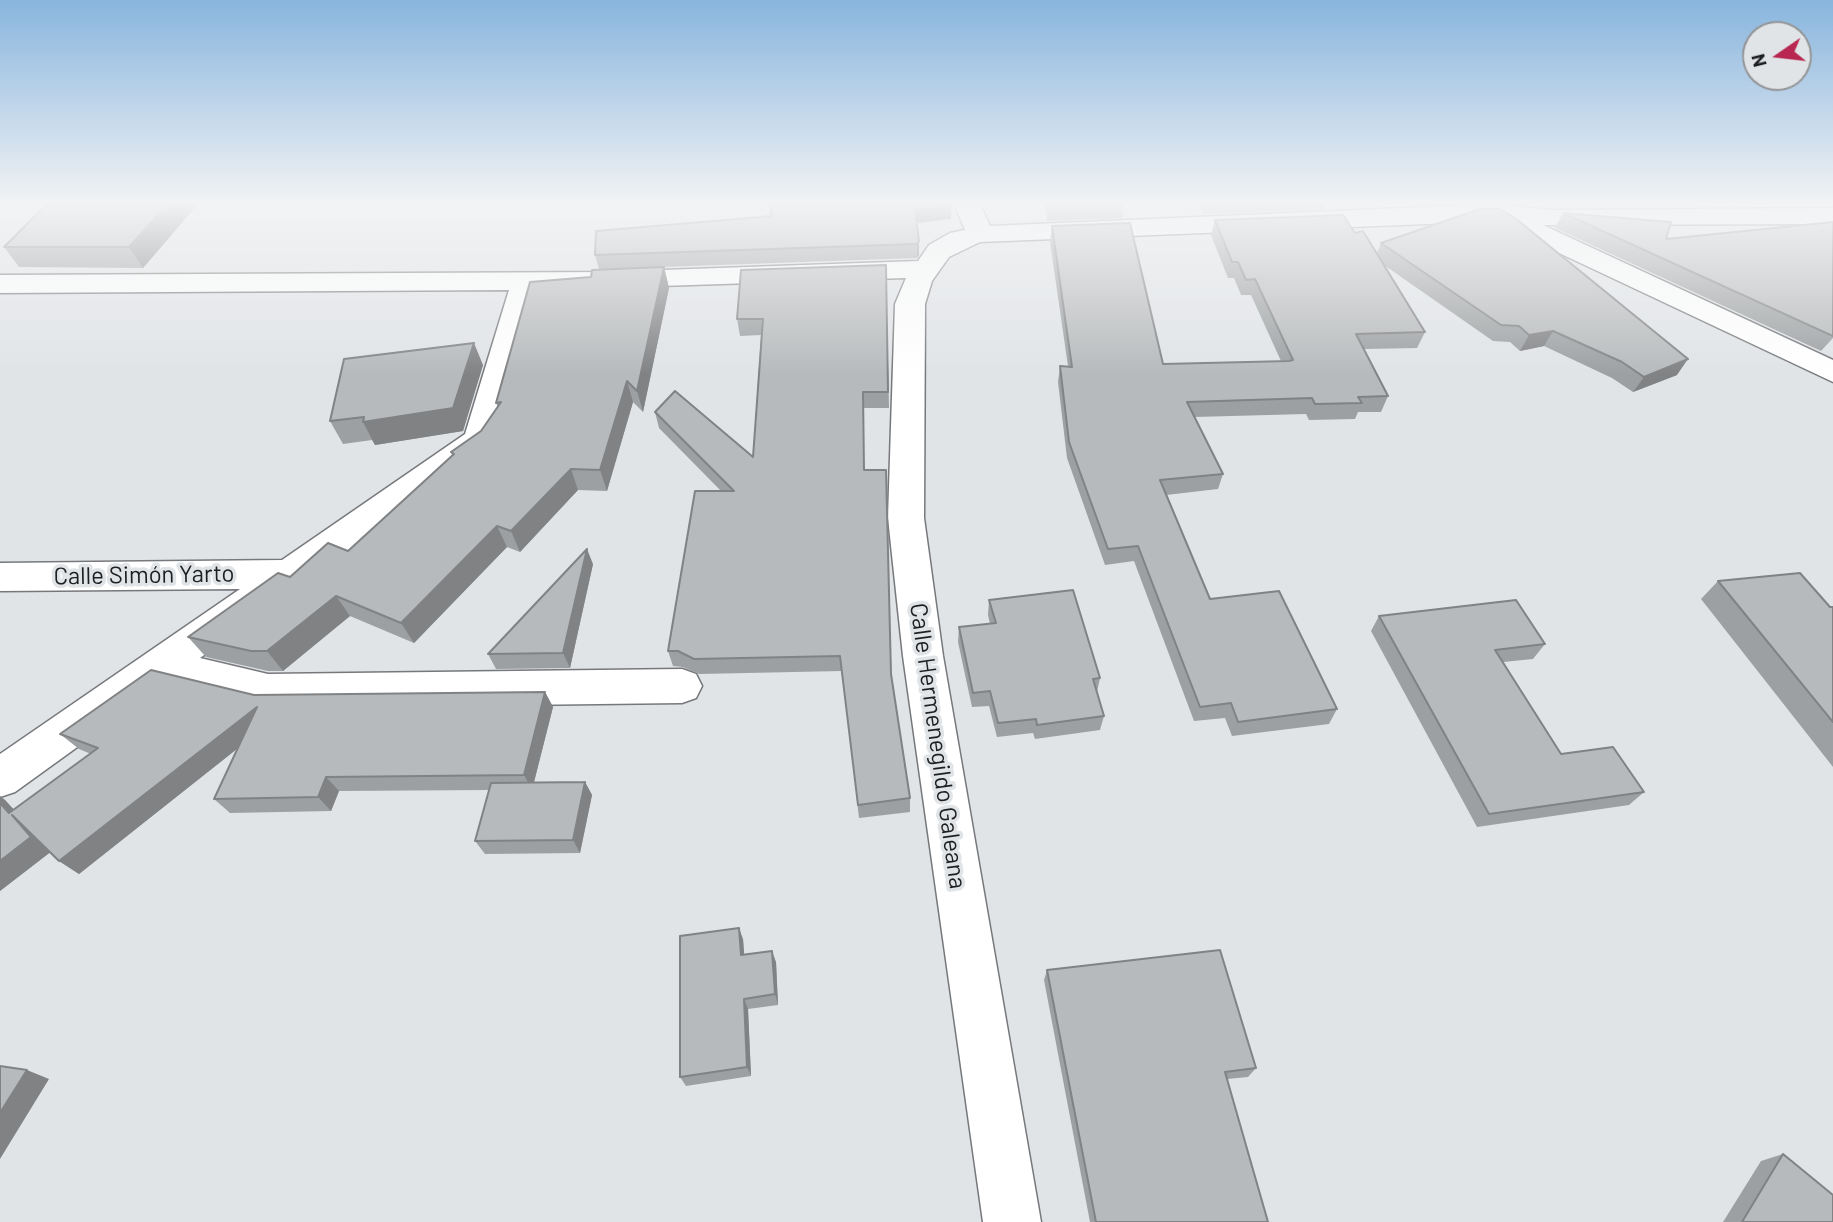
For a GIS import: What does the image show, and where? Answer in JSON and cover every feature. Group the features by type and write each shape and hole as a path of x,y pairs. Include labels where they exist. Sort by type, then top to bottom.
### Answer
{"street":[{"path":"0,284 526,281 925,269 931,261"},
{"path":"1598,261 1833,372"},
{"name":"Calle Hermenegildo Galeana","path":"925,269 913,292 909,316 906,518 923,656 1012,1222"},
{"path":"0,778 477,442 485,430 526,281"},
{"name":"Calle Simón Yarto","path":"0,577 288,575"},
{"path":"160,665 268,691 682,686"}],"building":[{"path":"1057,261 1139,261 1163,364 1293,360 1255,279 1246,280 1238,262 1232,262 1381,261 1425,332 1356,334 1388,396 1358,397 1362,403 1315,404 1312,398 1187,402 1223,474 1160,480 1210,599 1279,591 1337,709 1238,722 1231,703 1200,707 1138,546 1108,549 1069,442 1060,366 1072,367"},
{"path":"1407,261 1568,261 1688,359 1644,377 1622,362 1553,331 1529,335 1519,326 1501,325"},
{"path":"1668,261 1833,261 1833,336"},
{"path":"886,265 888,392 863,392 864,470 886,470 891,674 910,798 858,805 840,656 694,659 678,651 668,651 695,491 734,491 655,412 675,391 753,457 763,319 737,319 741,270"},
{"path":"664,267 637,391 627,381 600,470 571,469 511,531 497,526 401,623 336,596 267,651 251,651 188,637 278,573 290,577 328,543 348,551 454,454 451,452 481,431 501,402 496,403 530,282 591,277 592,270"},
{"path":"474,343 453,408 363,422 364,417 330,421 344,359"},
{"path":"587,549 563,653 488,654"},
{"path":"1800,573 1830,607 1833,607 1833,722 1718,581"},
{"path":"1073,590 1100,678 1093,679 1104,716 1037,725 1036,719 998,723 990,691 973,693 959,627 996,623 989,600"},
{"path":"1516,600 1545,644 1495,650 1561,754 1613,747 1644,792 1489,814 1379,616"},
{"path":"151,670 254,695 545,692 524,775 326,777 318,797 214,799 257,707 59,861 12,815 31,837 0,861 0,803 9,813 98,748 60,734"},
{"path":"585,782 573,840 475,841 491,783"},
{"path":"739,928 741,955 772,951 775,994 744,999 747,1067 680,1077 680,936"},
{"path":"1220,950 1256,1068 1225,1072 1268,1222 1096,1222 1047,970"},
{"path":"0,1066 27,1070 0,1113"},
{"path":"1783,1154 1833,1195 1833,1222 1742,1222"}]}
